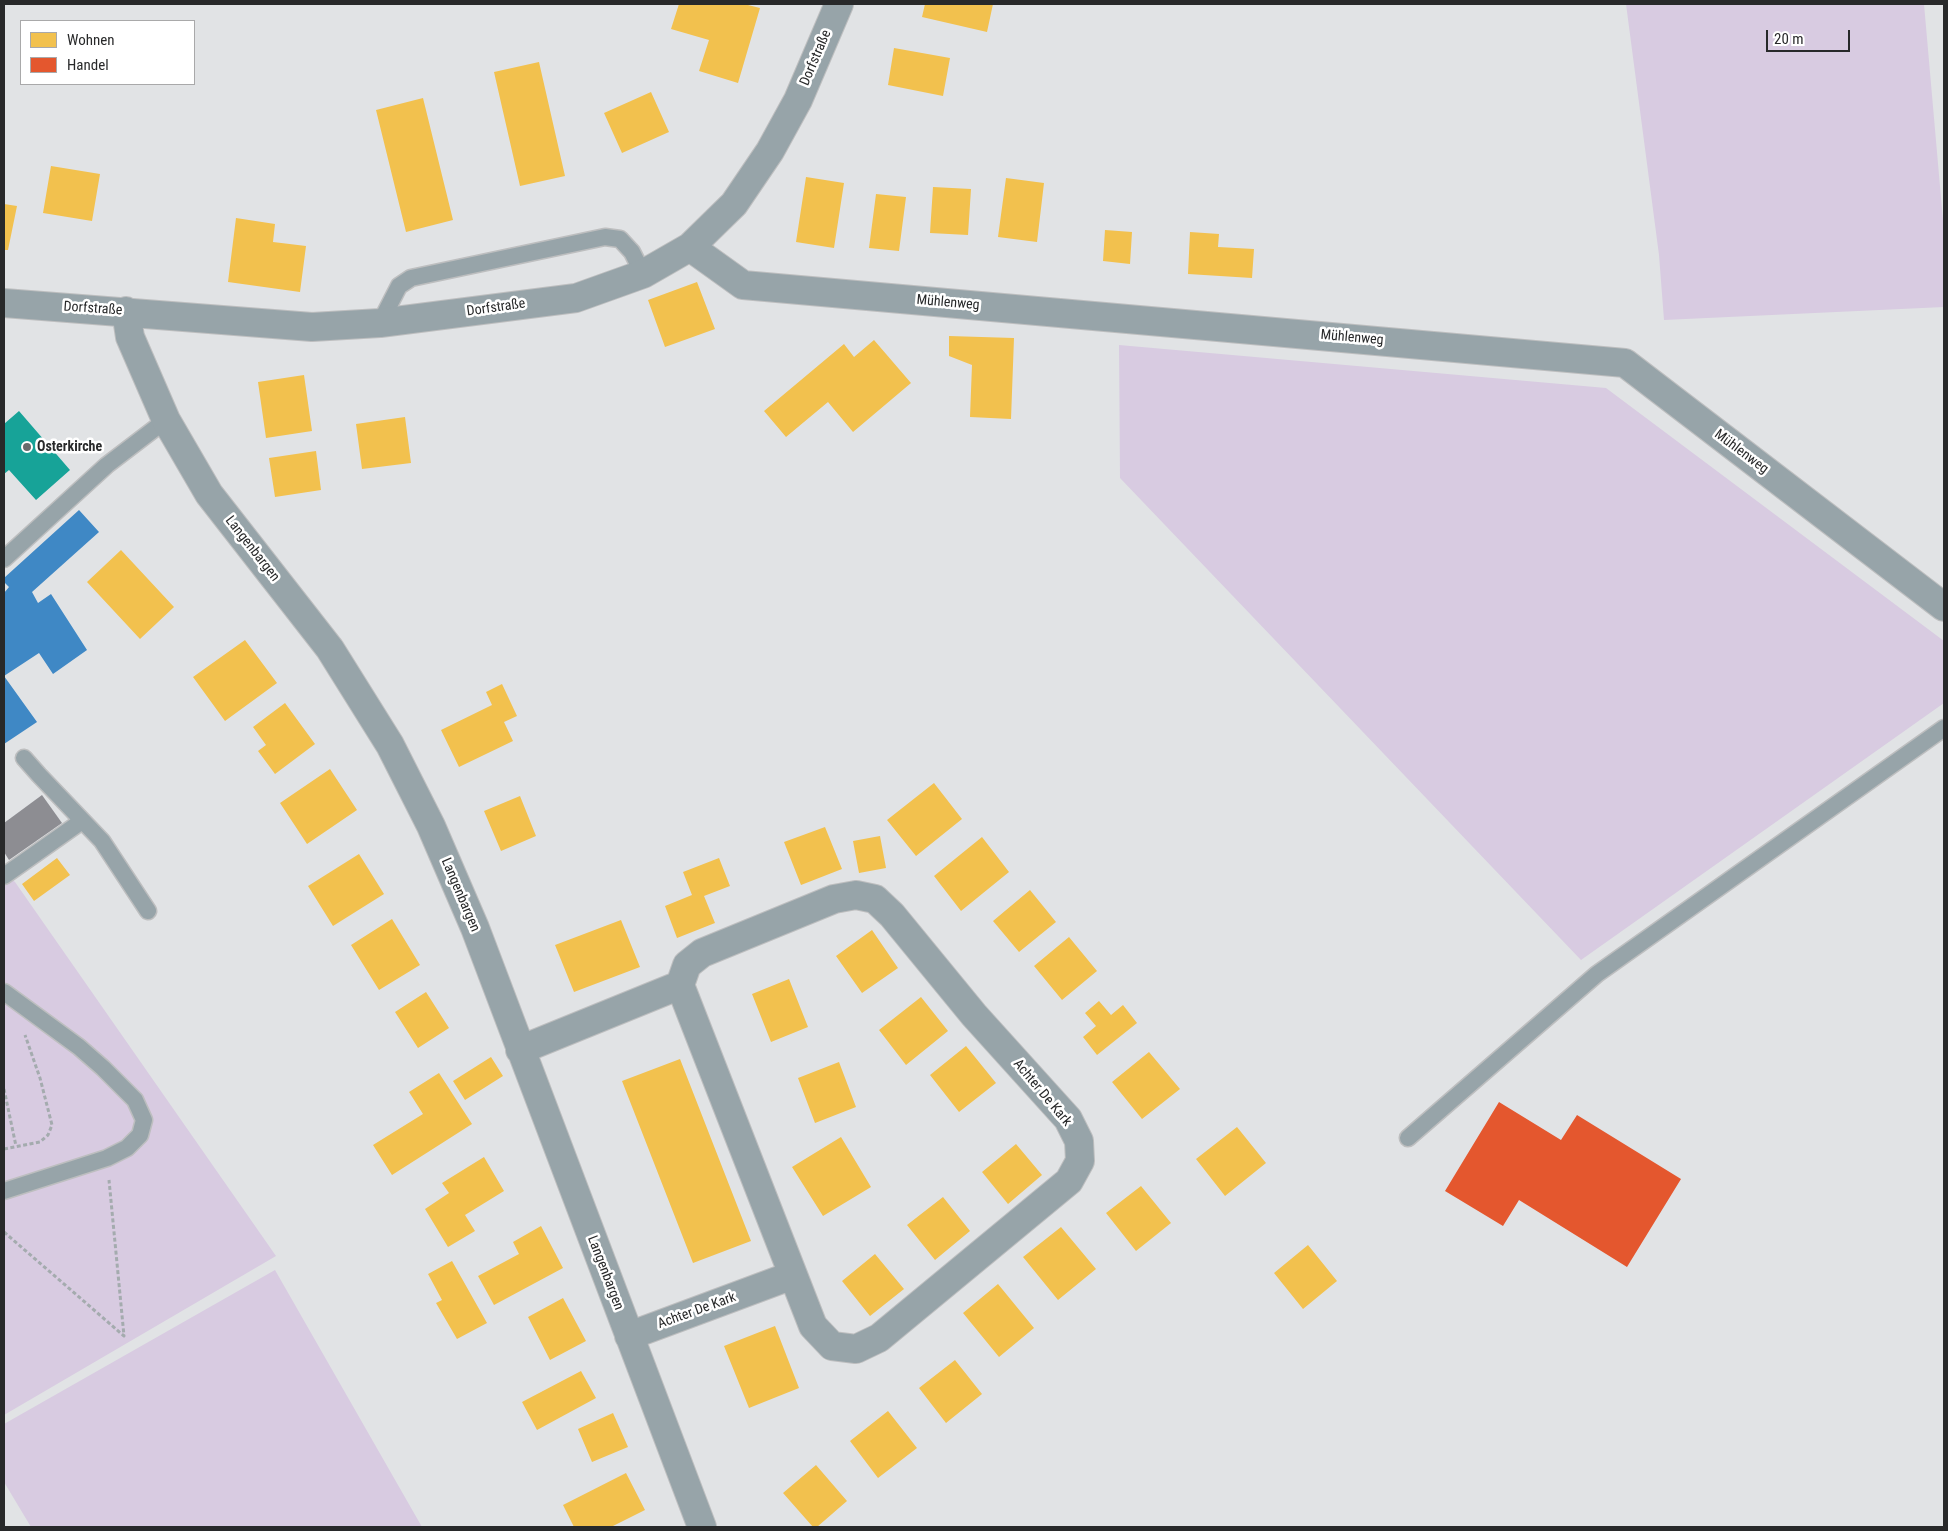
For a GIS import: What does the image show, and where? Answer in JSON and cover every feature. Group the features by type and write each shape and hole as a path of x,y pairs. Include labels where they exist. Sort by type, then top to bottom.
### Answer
{"street":[{"name":"Dorfstraße","path":"4,303 126,311 312,327 380,324 576,298 643,274 690,247 734,204 770,152 798,100 839,4"},
{"name":"Mühlenweg","path":"690,247 743,285 1625,363 1944,607"},
{"name":"Langenbargen","path":"126,311 130,337 166,420 209,494 330,649 390,745 431,826 475,928 702,1527"},
{"name":"Achter De Kark","path":"856,895 874,899 892,915 974,1015 1068,1120 1079,1141 1080,1161 1069,1181 879,1338 856,1349 832,1346 814,1326 793,1275 680,985 687,965 702,953 834,899 856,895"},
{"path":"520,1050 680,985"},
{"name":"Achter De Kark","path":"629,1336 793,1275"}],"lane":[{"path":"380,324 399,286 411,278 605,237 620,239 632,252 643,274"},
{"path":"4,558 107,465 166,420"},
{"path":"1408,1138 1597,974 1944,728"},
{"path":"24,758 102,841 148,911"},
{"path":"4,876 82,821"},
{"path":"4,992 79,1047 103,1068 135,1100 144,1120 140,1136 127,1148 107,1158 4,1191"}],"path":[{"path":"4,1149 40,1142 48,1135 52,1125 40,1078 20,1022 22,1006"},
{"path":"4,1089 16,1146"},
{"path":"4,1232 124,1336 107,1158"}],"shaded area":[{"path":"1626,4 1924,4 1944,232 1944,307 1664,320 1659,255"},
{"path":"1119,345 1606,388 1944,641 1944,703 1581,960 1120,478"},
{"path":"4,872 15,882 276,1256 4,1415"},
{"path":"275,1270 422,1527 31,1527 4,1482 4,1424"}],"building: Wohnen":[{"path":"679,4 744,4 760,8 738,83 699,71 709,40 671,29"},
{"path":"925,4 993,4 987,32 922,17"},
{"path":"894,48 950,58 943,96 888,85"},
{"path":"539,62 565,176 520,186 494,72"},
{"path":"651,92 669,132 622,153 604,113"},
{"path":"423,98 453,220 406,232 376,110"},
{"path":"51,166 100,174 92,221 43,213"},
{"path":"806,177 844,183 834,248 796,242"},
{"path":"1006,178 1044,183 1037,242 998,237"},
{"path":"933,187 971,189 968,235 930,233"},
{"path":"876,194 906,197 899,251 869,248"},
{"path":"4,204 17,206 8,250 4,250"},
{"path":"236,218 275,224 273,242 306,246 300,292 228,282"},
{"path":"1105,230 1132,232 1130,264 1103,261"},
{"path":"1190,232 1219,234 1218,247 1254,249 1252,278 1188,274"},
{"path":"697,282 715,329 665,347 648,300"},
{"path":"949,336 1014,338 1011,419 970,417 972,365 949,356"},
{"path":"874,340 911,383 853,432 828,402 786,437 764,411 844,344 854,357"},
{"path":"304,375 312,431 266,438 258,382"},
{"path":"405,417 411,463 362,469 356,424"},
{"path":"316,451 321,490 275,497 269,458"},
{"path":"121,550 174,607 140,639 87,582"},
{"path":"245,640 277,683 225,721 193,677"},
{"path":"502,684 517,716 504,722 513,741 459,767 441,730 492,705 486,692"},
{"path":"285,703 315,744 275,774 258,751 266,745 253,727"},
{"path":"330,769 357,810 307,844 280,803"},
{"path":"934,783 962,819 916,856 887,820"},
{"path":"520,796 536,836 501,851 484,811"},
{"path":"825,827 842,869 801,885 784,842"},
{"path":"880,836 886,868 859,873 853,841"},
{"path":"982,837 1009,872 961,911 934,876"},
{"path":"359,854 384,894 333,926 308,886"},
{"path":"57,858 70,875 34,901 22,884"},
{"path":"719,858 730,886 704,896 715,923 677,938 665,906 692,895 683,872"},
{"path":"1030,890 1056,922 1019,952 993,921"},
{"path":"392,919 420,965 379,990 351,945"},
{"path":"621,920 640,967 574,992 555,945"},
{"path":"872,930 898,968 862,993 836,956"},
{"path":"1069,937 1097,971 1062,1000 1034,966"},
{"path":"789,979 808,1027 771,1042 752,994"},
{"path":"426,992 449,1028 418,1048 395,1012"},
{"path":"921,997 948,1031 906,1065 879,1030"},
{"path":"1099,1001 1111,1015 1123,1005 1137,1023 1097,1055 1083,1037 1096,1026 1085,1013"},
{"path":"966,1046 996,1083 959,1112 930,1075"},
{"path":"1149,1052 1180,1089 1142,1119 1112,1082"},
{"path":"491,1057 503,1076 465,1100 453,1081"},
{"path":"680,1059 751,1241 693,1263 622,1081"},
{"path":"839,1062 856,1107 815,1123 798,1078"},
{"path":"439,1073 472,1124 392,1175 373,1145 423,1114 409,1092"},
{"path":"1237,1127 1266,1163 1225,1196 1196,1159"},
{"path":"841,1137 871,1187 823,1216 792,1167"},
{"path":"1016,1144 1042,1175 1008,1204 982,1172"},
{"path":"484,1157 504,1191 465,1215 475,1231 448,1247 425,1209 449,1193 442,1183"},
{"path":"1141,1186 1171,1223 1136,1251 1106,1213"},
{"path":"943,1197 970,1231 935,1260 907,1225"},
{"path":"541,1226 563,1268 494,1305 478,1276 519,1254 513,1242"},
{"path":"1061,1227 1096,1269 1058,1300 1023,1257"},
{"path":"1308,1245 1337,1281 1303,1309 1274,1273"},
{"path":"875,1254 904,1289 870,1316 842,1281"},
{"path":"452,1261 487,1323 457,1339 436,1303 442,1300 428,1274"},
{"path":"998,1284 1034,1328 999,1357 963,1313"},
{"path":"563,1298 586,1341 550,1360 528,1317"},
{"path":"775,1326 799,1388 749,1408 724,1346"},
{"path":"955,1360 982,1394 946,1423 919,1388"},
{"path":"581,1371 596,1398 537,1430 522,1402"},
{"path":"888,1411 917,1448 878,1478 850,1441"},
{"path":"613,1413 628,1447 592,1462 578,1429"},
{"path":"816,1465 847,1501 817,1527 813,1527 783,1493"},
{"path":"626,1473 645,1510 611,1527 574,1527 563,1505"}],"building: Handel":[{"path":"1499,1102 1561,1140 1577,1115 1681,1179 1627,1267 1519,1200 1503,1226 1445,1191"}],"building: Schulen":[{"path":"79,510 99,532 32,592 38,603 51,594 87,650 53,674 39,653 4,676 4,593 9,587 4,582 4,578"},
{"path":"4,676 37,722 4,744"}],"building: Öffentlich":[{"name":"Osterkirche","path":"19,411 70,470 36,500 9,470 4,474 4,424"}],"building: Industrie":[{"path":"42,795 62,823 9,860 4,852 4,823"}],"place":[{"name":"Osterkirche","path":"27,447"}]}
